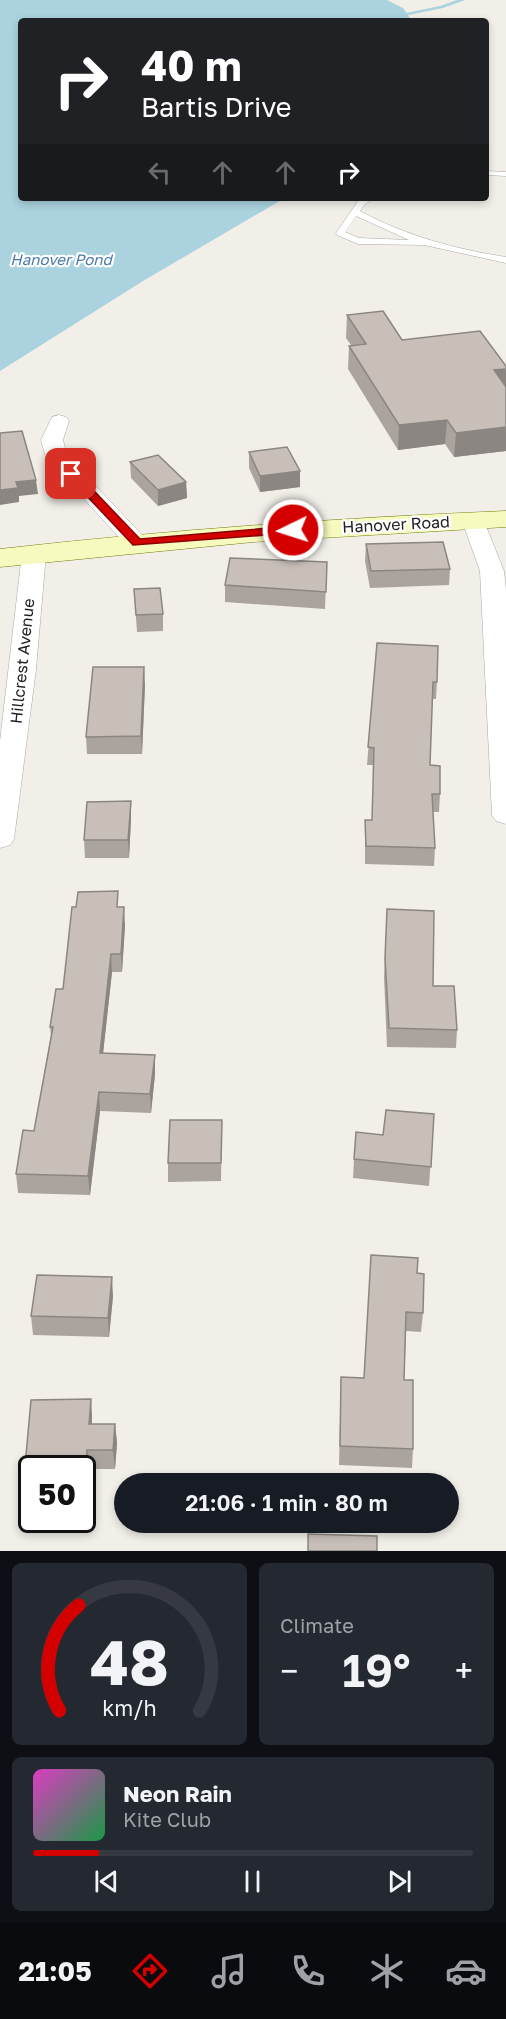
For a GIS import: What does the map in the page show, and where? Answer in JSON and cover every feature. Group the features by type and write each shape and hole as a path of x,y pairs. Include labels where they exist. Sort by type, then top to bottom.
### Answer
{"main road":[{"name":"Hanover Road","path":"0,558 137,543 293,530 506,519"}],"street":[{"path":"59,421 52,440 57,459 137,543"},
{"path":"473,520 492,572 495,598 506,815"},
{"name":"Hillcrest Avenue","path":"0,839 23,669 34,554"}],"lane":[{"path":"489,173 506,174"},
{"path":"365,201 340,233 358,241 428,243"},
{"path":"355,212 376,224 428,243 506,260"}],"water":[{"name":"Hanover Pond","path":"0,0 387,0 403,8 410,18 18,18 18,201 281,201 143,281 0,371"}],"building":[{"path":"383,311 402,340 480,331 506,366 506,369 494,370 506,387 506,427 456,433 447,420 399,425 349,346 366,344 347,315"},
{"path":"22,431 36,480 16,482 18,488 0,490 0,433"},
{"path":"287,447 300,471 260,476 249,452"},
{"path":"158,455 186,482 158,490 130,462"},
{"path":"443,542 450,569 371,571 366,544"},
{"path":"230,558 327,562 326,592 225,585"},
{"path":"160,588 163,614 136,615 134,589"},
{"path":"377,643 438,646 437,682 433,682 430,765 440,766 440,794 432,794 435,848 366,846 365,820 372,820 374,748 368,747"},
{"path":"93,667 144,667 141,736 86,737"},
{"path":"131,801 128,840 84,840 87,802"},
{"path":"118,891 117,907 124,907 121,954 111,954 100,1053 155,1055 150,1094 99,1092 88,1176 16,1174 23,1130 34,1131 53,1027 50,1027 56,989 63,989 72,907 76,907 78,892"},
{"path":"387,909 434,911 433,986 454,986 457,1030 389,1028 385,958"},
{"path":"386,1110 434,1114 431,1167 354,1159 356,1132 383,1135"},
{"path":"170,1120 222,1120 221,1163 168,1163"},
{"path":"371,1255 418,1258 417,1273 424,1274 423,1313 406,1312 404,1380 413,1380 413,1449 340,1446 341,1377 364,1378"},
{"path":"37,1275 112,1277 108,1318 31,1316"},
{"path":"91,1399 89,1424 115,1424 113,1450 87,1450 87,1455 26,1455 31,1400"},
{"path":"308,1534 377,1536 377,1551 308,1551"}],"waterway":[{"path":"394,16 441,7 462,0"}],"route":[{"path":"71,474 137,543 293,530"}]}
